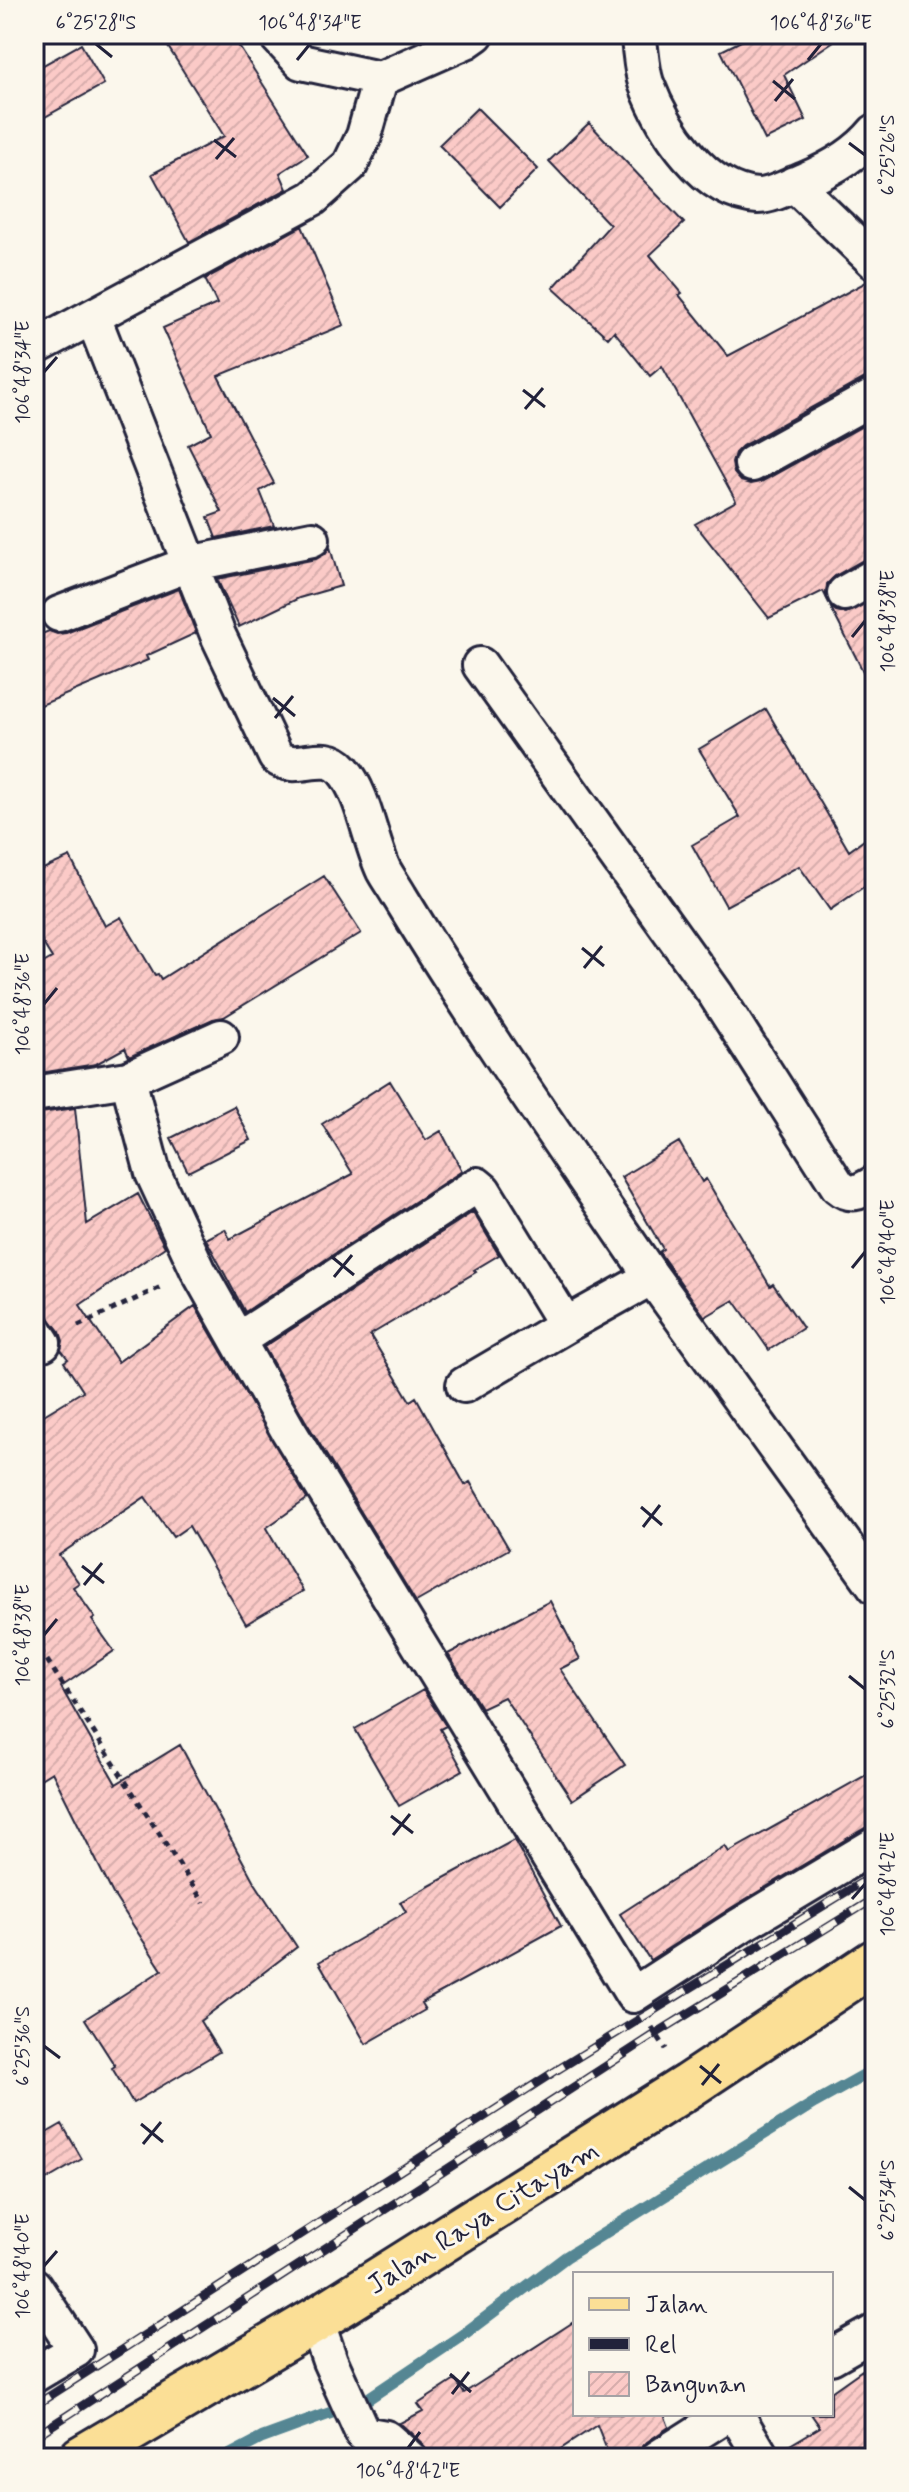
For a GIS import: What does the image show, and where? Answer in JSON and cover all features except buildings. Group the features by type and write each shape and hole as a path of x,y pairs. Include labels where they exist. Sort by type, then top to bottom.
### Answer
{"main road":[{"name":"Jalan Raya Citayam","path":"82,2458 316,2320 688,2086 875,1962"}],"street":[{"path":"275,34 301,62 380,79 476,34"},
{"path":"638,34 646,81 671,133 699,167 724,186 759,196 794,184 829,170 867,142 875,132"},
{"path":"34,348 313,198 350,165 364,136 380,79"},
{"path":"794,184 875,262"},
{"path":"93,317 218,635 276,757 293,765 326,760 335,762 345,772 367,820 384,869 463,1001 652,1277 875,1586"},
{"path":"752,464 875,396"},
{"path":"59,614 189,564 312,539"},
{"path":"845,593 875,576"},
{"path":"480,665 716,995 838,1186 853,1193 875,1183"},
{"path":"34,1094 128,1079 221,1037"},
{"path":"128,1079 153,1173 198,1270 288,1430 633,1995 741,1925 875,1845"},
{"path":"238,1340 477,1185 566,1325"},
{"path":"464,1385 652,1277"},
{"path":"34,2286 76,2350 34,2375"},
{"path":"316,2320 330,2361 363,2434 386,2438 409,2458"},
{"path":"833,2356 875,2332"},
{"path":"658,2458 724,2416"},
{"path":"737,2416 762,2458"}],"path":[{"path":"38,1336 198,1270"},
{"path":"34,1640 204,1903"}],"waterway":[{"path":"224,2458 262,2438 366,2400 464,2334 566,2257 814,2103 875,2069"}],"railway":[{"path":"34,2406 557,2070 875,1874"},
{"path":"34,2437 657,2033 875,1898"}]}
